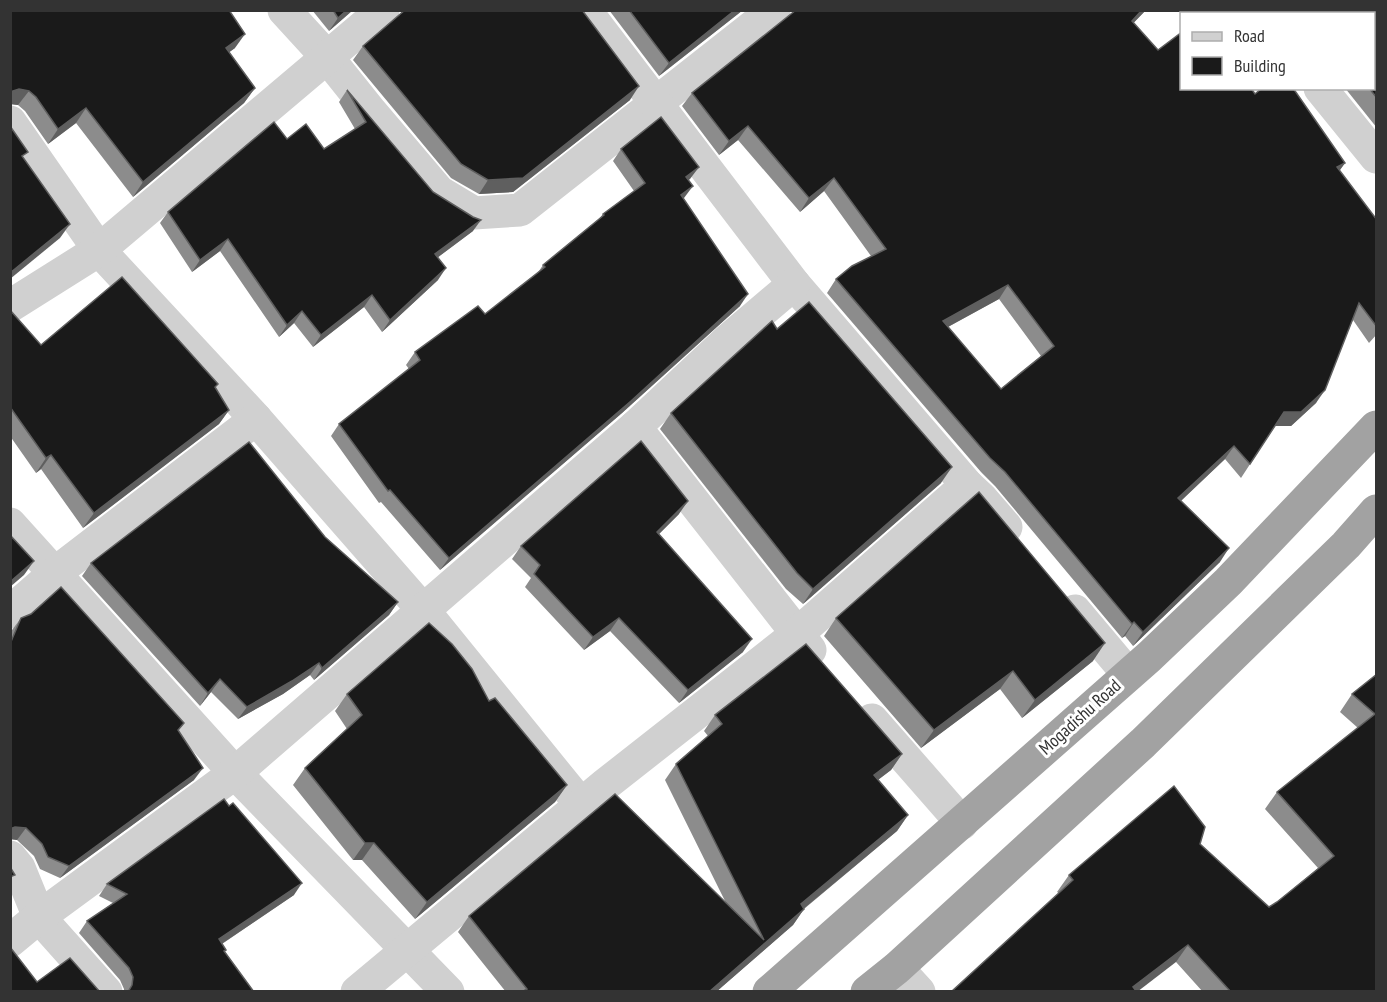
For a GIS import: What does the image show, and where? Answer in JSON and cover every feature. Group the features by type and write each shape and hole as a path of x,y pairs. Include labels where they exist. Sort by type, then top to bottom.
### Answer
{"highway":[{"name":"Mogadishu Road","path":"769,992 1149,657 1228,582 1377,427"},
{"path":"867,992 897,968 1143,743 1346,546 1377,511"}],"street":[{"path":"284,10 327,57 439,192 474,213 520,210 774,10"},
{"path":"10,306 99,250 383,10"},
{"path":"585,10 794,284 1025,550"},
{"path":"1322,90 1377,157"},
{"path":"10,122 99,250 256,419 423,610 582,806"},
{"path":"10,941 39,917 235,773 635,427 728,340 794,284"},
{"path":"10,612 55,573 256,419"},
{"path":"635,427 797,634 828,670"},
{"path":"357,992 582,806 797,634 967,485"},
{"path":"10,524 235,773 448,992"},
{"path":"1054,586 1128,674"},
{"path":"852,697 962,823"},
{"path":"10,857 19,868 39,917 106,992"},
{"path":"897,968 920,992"}],"building":[{"path":"10,10 229,10 245,34 226,48 255,88 143,182 86,108 58,129 36,97 29,91 19,89 10,92"},
{"path":"333,10 347,10 338,18"},
{"path":"405,10 582,10 639,86 523,178 488,180 461,164 363,46"},
{"path":"629,10 735,10 669,63"},
{"path":"796,10 1142,10 1132,21 1158,50 1180,34 1180,90 1252,90 1255,94 1260,90 1294,90 1345,163 1337,167 1377,220 1377,327 1359,303 1325,390 1301,412 1284,412 1250,464 1234,446 1178,498 1229,548 1143,632 1134,622 1132,624 1005,472 990,458 836,279 852,266 886,249 834,178 809,198 748,126 729,141 692,93","holes":["1008,285 1054,346 1001,389 943,321"]},
{"path":"1296,10 1377,10 1377,98 1371,90 1375,90 1375,12 1298,12"},
{"path":"347,90 433,192 481,220 435,254 446,268 390,320 372,295 321,335 302,311 287,325 228,239 200,260 168,212 274,122 287,139 306,124 324,149 366,122"},
{"path":"661,117 699,167 686,177 693,186 681,195 748,294 631,401 449,558 390,490 388,491 339,424 420,360 415,352 478,306 485,314 545,267 543,265 603,214 645,183 621,149"},
{"path":"10,126 28,152 22,156 70,224 10,273"},
{"path":"122,277 218,384 215,387 229,410 94,513 51,455 46,458 10,407 10,310 41,345"},
{"path":"809,302 952,467 813,589 797,573 671,413 772,321 777,329"},
{"path":"641,441 688,501 657,532 752,639 688,690 619,618 593,637 534,574 540,565 521,546"},
{"path":"249,442 325,537 398,602 322,668 319,663 247,707 220,679 208,693 91,563"},
{"path":"979,492 1105,643 1035,700 1013,671 934,730 836,618"},
{"path":"10,535 34,561 10,582"},
{"path":"61,587 184,723 178,730 203,768 69,866 48,857 42,844 26,828 10,829 10,644 21,618 31,614"},
{"path":"429,623 452,644 472,669 489,701 495,698 567,785 427,902 374,843 365,843 305,768 362,715 347,694"},
{"path":"806,644 902,754 874,775 908,815 801,904 804,909 709,992 526,992 527,989 469,916 615,794 764,940 676,764 722,724 715,715"},
{"path":"1377,674 1377,992 1231,992 1188,945 1133,987 1137,992 951,992 1073,880 1069,875 1174,786 1205,827 1200,844 1269,907 1277,902 1334,856 1277,792 1375,714 1352,694"},
{"path":"224,799 229,806 233,803 302,883 219,939 226,950 224,951 254,992 128,992 133,977 129,968 87,921 127,894 107,884"},
{"path":"10,867 15,875 10,877"},
{"path":"10,947 37,982 70,958 100,992 10,992"}]}
